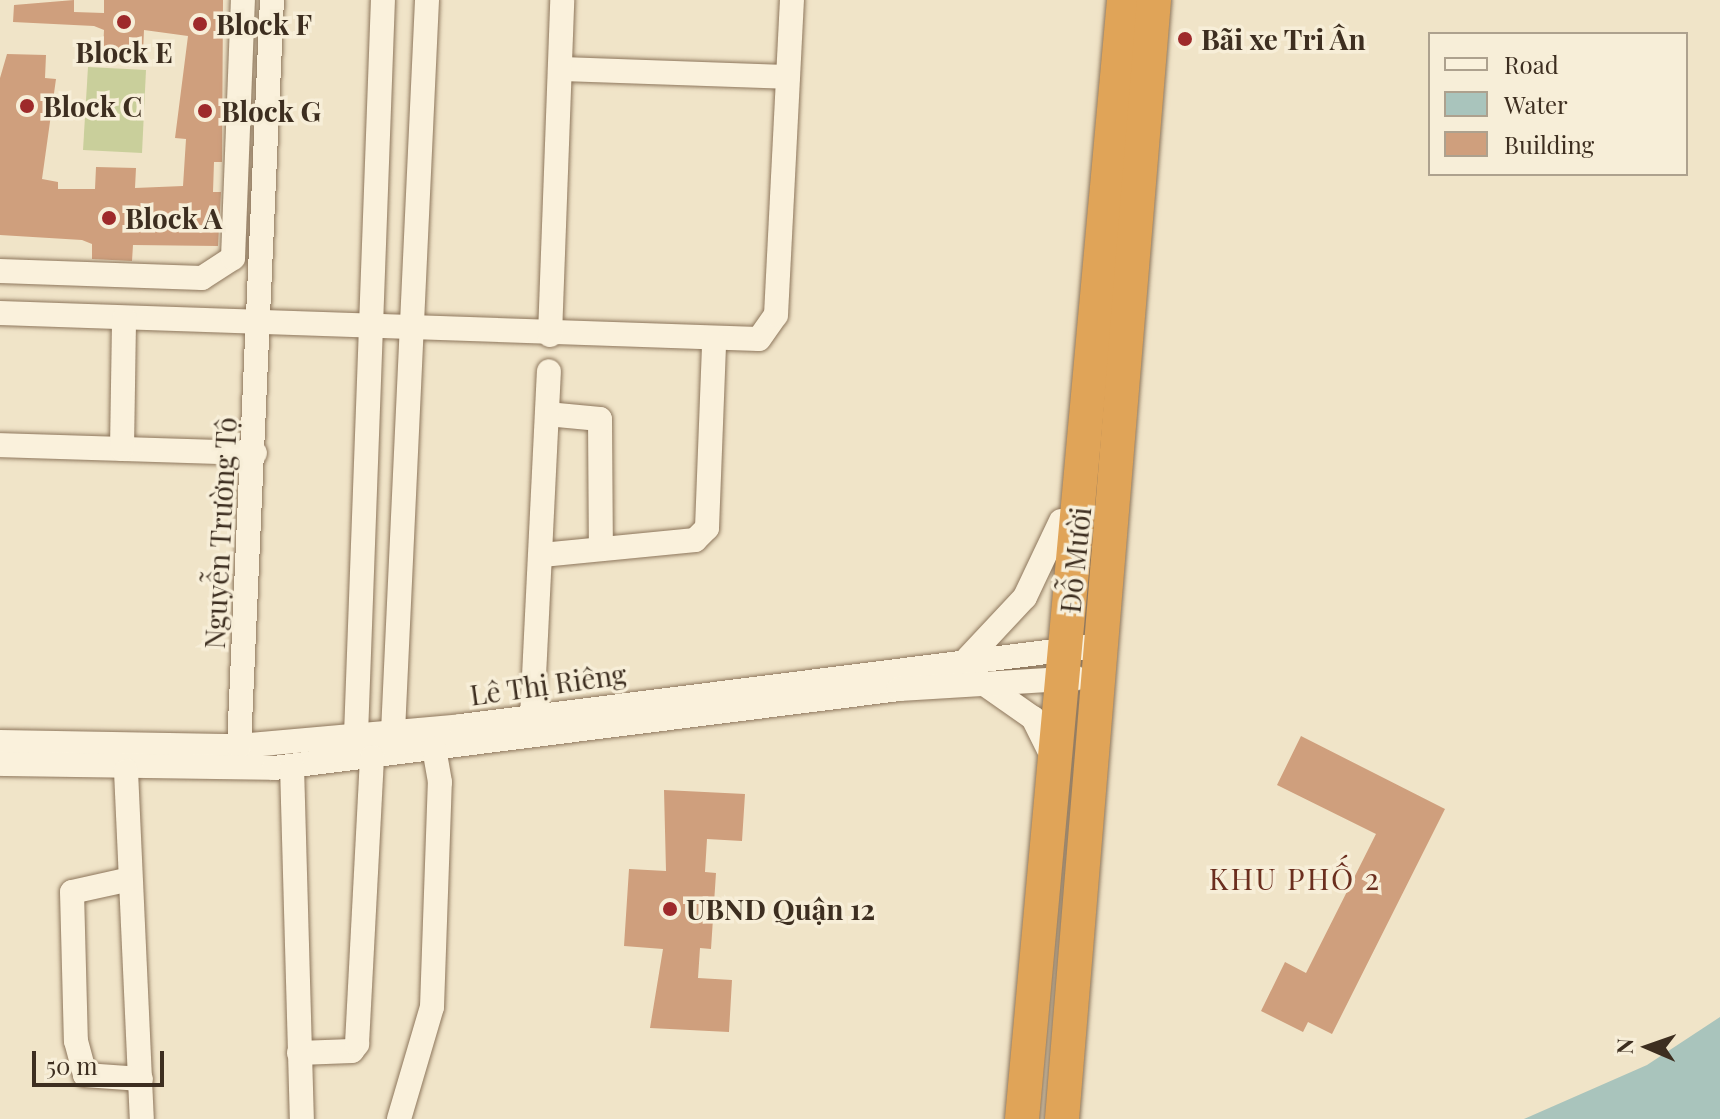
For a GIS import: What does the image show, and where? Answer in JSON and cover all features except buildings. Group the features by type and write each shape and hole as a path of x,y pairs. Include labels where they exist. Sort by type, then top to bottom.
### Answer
{"highway":[{"name":"Đỗ Mười","path":"1061,521 1105,0"},
{"name":"Đỗ Mười","path":"1022,1119 1052,756 1077,563 1124,0"},
{"name":"Đỗ Mười","path":"1062,1119 1086,825 1124,439 1154,0"},
{"name":"Đỗ Mười","path":"1124,439 1151,312 1174,0"},
{"path":"1061,521 1077,563"}],"street":[{"path":"0,271 202,278 233,258 243,0"},
{"name":"Nguyễn Trường Tộ","path":"239,746 255,453 272,0"},
{"path":"356,735 383,0"},
{"path":"393,732 427,0"},
{"path":"550,335 562,0"},
{"path":"0,313 714,342 768,334 776,315 792,0"},
{"path":"560,69 788,77"},
{"path":"122,449 124,318"},
{"path":"542,555 695,540 707,528 714,342"},
{"path":"532,717 549,371"},
{"path":"547,414 600,419 601,549"},
{"path":"0,445 255,453"},
{"path":"968,658 1025,597 1061,521"},
{"name":"Lê Thị Riêng","path":"0,742 239,746 532,717 968,658 1062,662 1100,673"},
{"name":"Lê Thị Riêng","path":"0,764 126,771 292,766 983,683 1062,662"},
{"path":"983,683 1033,718 1052,756"},
{"path":"399,1119 432,1007 440,782 434,749"},
{"path":"299,1053 352,1051 357,1044 372,757"},
{"path":"292,766 302,1119"},
{"path":"126,771 126,880 142,1119"},
{"path":"126,880 86,883 72,892 76,1041 85,1075 141,1079"}],"green space":[{"path":"88,67 146,70 142,153 83,150"}],"water":[{"path":"1720,1017 1720,1119 1524,1119 1647,1065"}],"place":[{"name":"Block E","path":"124,22"},
{"name":"Block F","path":"200,24"},
{"name":"Bãi xe Tri Ân","path":"1185,39"},
{"name":"Block C","path":"27,106"},
{"name":"Block G","path":"205,111"},
{"name":"Block A","path":"109,218"},
{"name":"UBND Quận 12","path":"670,909"}],"district":[{"name":"KHU PHỐ 2","path":"1295,878"}]}
